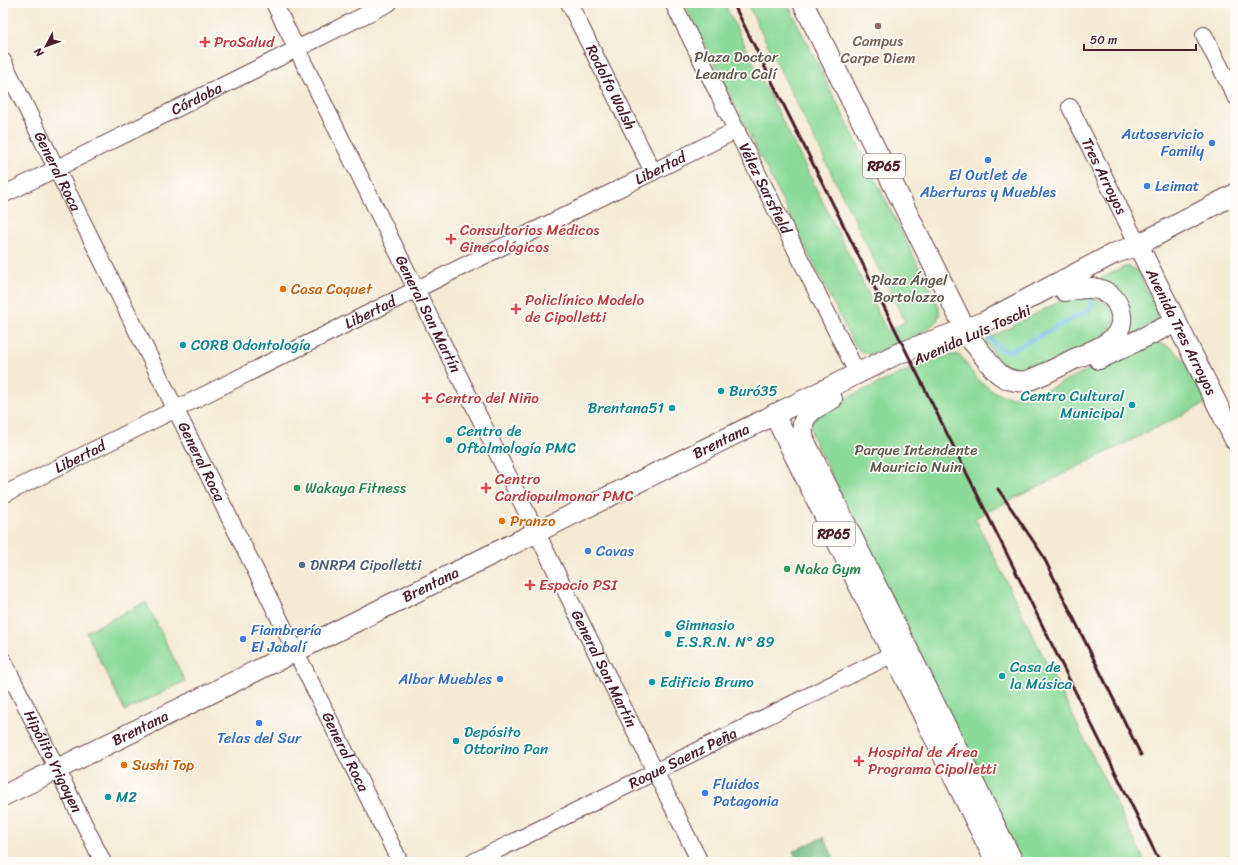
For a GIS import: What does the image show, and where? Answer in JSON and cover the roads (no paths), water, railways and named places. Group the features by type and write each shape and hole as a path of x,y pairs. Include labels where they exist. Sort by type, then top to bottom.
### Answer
{"main road":[{"name":"RP65","path":"803,3 968,334 996,372 1004,377 1018,381 1027,381 1102,346 1115,336 1120,326 1121,315 1117,304 1110,294 1094,288 1082,288 1065,291"},
{"name":"Avenida Luis Toschi","path":"868,570 808,447 803,432 804,420 809,412 968,334 988,320 1113,254 1138,246 1235,194"},
{"name":"Avenida Luis Toschi","path":"858,373 906,350 993,329 1122,262 1138,246"},
{"name":"Avenida Tres Arroyos","path":"1138,246 1235,440"},
{"path":"968,334 972,361 984,378 993,385 1004,390 1014,393 1025,393 1040,388 1176,322"},
{"name":"Brentana","path":"3,796 858,373"},
{"name":"RP65","path":"777,413 900,651 1013,862"},
{"path":"777,413 846,542 868,570"},
{"name":"RP65","path":"868,570 900,651 996,862"}],"street":[{"name":"General San Martín","path":"274,3 700,862"},
{"name":"Córdoba","path":"3,195 389,3"},
{"name":"Rodolfo Walsh","path":"569,3 653,172"},
{"name":"Vélez Sarsfield","path":"673,3 858,373"},
{"path":"1204,35 1235,96"},
{"name":"General Roca","path":"3,61 400,862"},
{"name":"Tres Arroyos","path":"1070,107 1138,246"},
{"name":"Libertad","path":"3,495 737,130"},
{"name":"Roque Saenz Peña","path":"472,862 900,651"},
{"name":"Hipólito Yrigoyen","path":"3,660 103,862"}],"waterway":[{"path":"990,338 1001,349 1010,351 1088,311 1092,304 1087,295"}],"railway":[{"path":"733,3 1160,862"},
{"path":"998,489 1042,554 1141,755"}],"place":[{"name":"Campus Carpe Diem","path":"878,26"},
{"name":"ProSalud","path":"205,42"},
{"name":"Autoservicio Family","path":"1212,143"},
{"name":"El Outlet de Aberturas y Muebles","path":"988,160"},
{"name":"Leimat","path":"1147,186"},
{"name":"Consultorios Médicos Ginecológicos","path":"451,239"},
{"name":"Casa Coquet","path":"283,289"},
{"name":"Policlínico Modelo de Cipolletti","path":"516,309"},
{"name":"CORB Odontología","path":"183,345"},
{"name":"Buró35","path":"721,391"},
{"name":"Centro del Niño","path":"427,398"},
{"name":"Centro Cultural Municipal","path":"1132,405"},
{"name":"Brentana51","path":"672,408"},
{"name":"Centro de Oftalmología PMC","path":"449,440"},
{"name":"Wakaya Fitness","path":"297,488"},
{"name":"Centro Cardiopulmonar PMC","path":"486,488"},
{"name":"Pranzo","path":"502,521"},
{"name":"Cavas","path":"588,551"},
{"name":"DNRPA Cipolletti","path":"302,565"},
{"name":"Naka Gym","path":"787,569"},
{"name":"Espacio PSI","path":"530,585"},
{"name":"Gimnasio E.S.R.N. N° 89","path":"668,634"},
{"name":"Fiambrería El Jabalí","path":"243,639"},
{"name":"Casa de la Música","path":"1002,676"},
{"name":"Albar Muebles","path":"500,679"},
{"name":"Edificio Bruno","path":"652,682"},
{"name":"Telas del Sur","path":"259,723"},
{"name":"Depósito Ottorino Pan","path":"456,741"},
{"name":"Hospital de Área Programa Cipolletti","path":"859,761"},
{"name":"Sushi Top","path":"124,765"},
{"name":"Fluidos Patagonia","path":"705,793"},
{"name":"M2","path":"108,797"}],"park label":[{"name":"Plaza Doctor Leandro Calí","path":"736,66"},
{"name":"Plaza Ángel Bortolozzo","path":"909,288"},
{"name":"Parque Intendente Mauricio Nuin","path":"916,458"}]}
